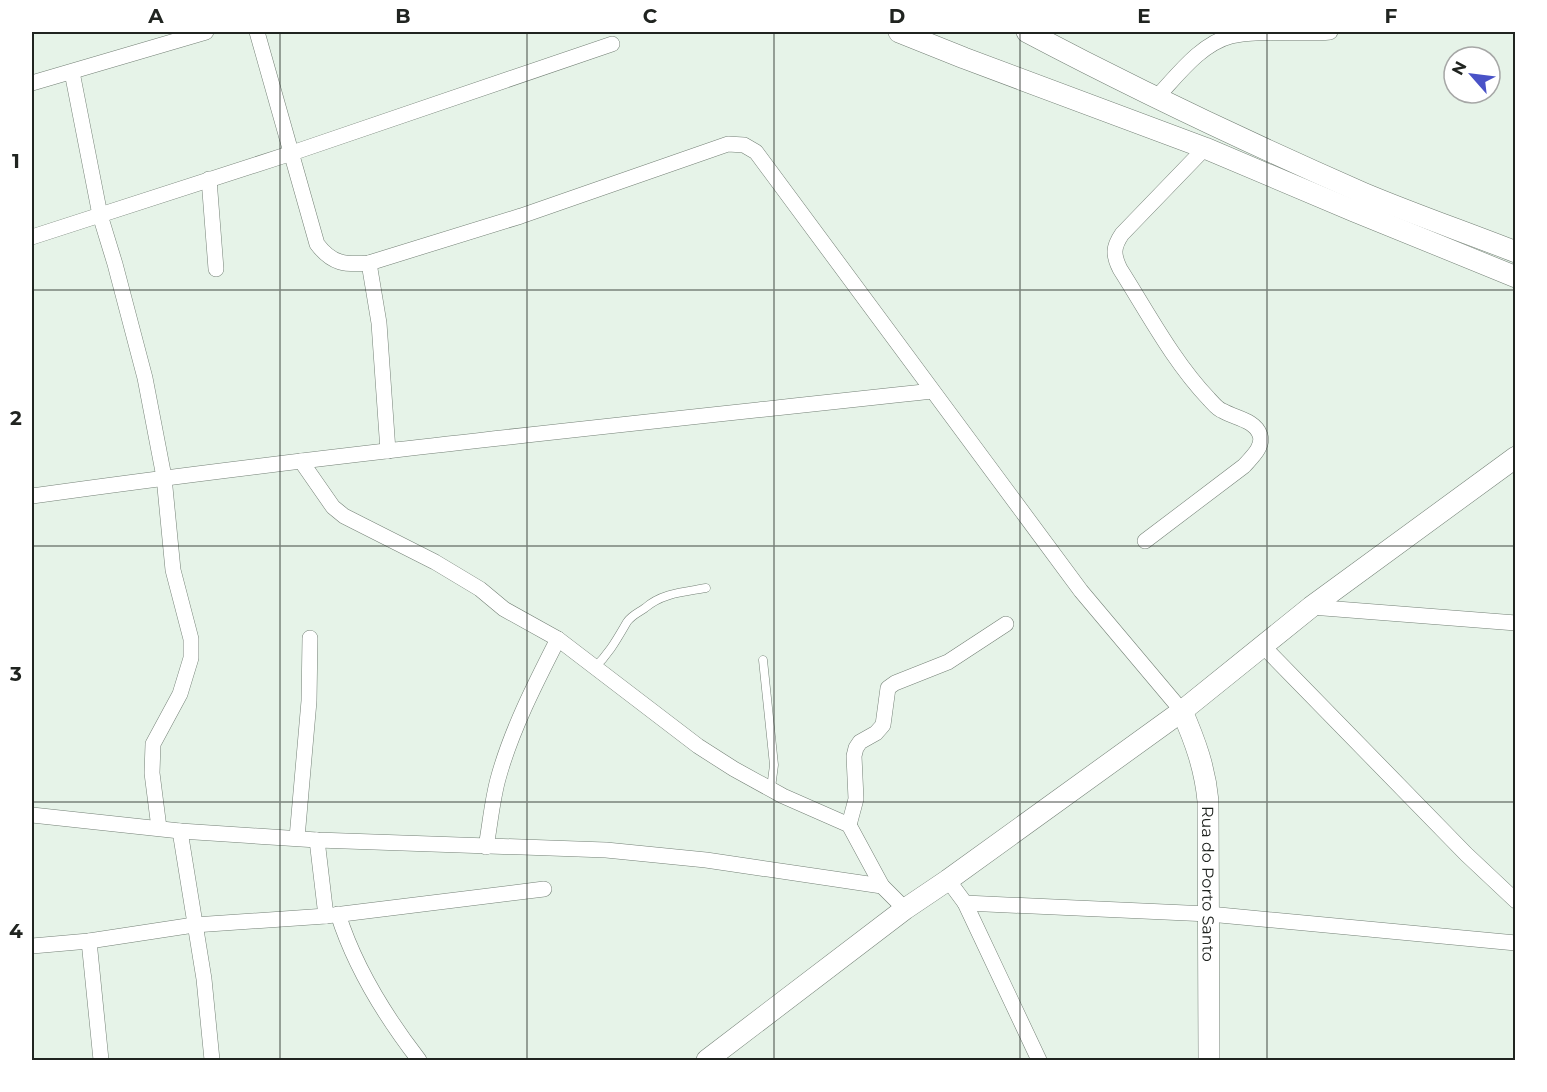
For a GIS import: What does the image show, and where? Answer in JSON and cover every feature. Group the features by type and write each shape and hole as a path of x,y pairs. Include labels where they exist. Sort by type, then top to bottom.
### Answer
{"street":[{"path":"32,83 206,32"},
{"path":"257,32 317,244 325,254 349,264 369,263 521,216 728,144 744,145 756,152 1081,591 1182,711"},
{"path":"899,32 1204,148 1515,277"},
{"path":"1027,32 1156,98 1365,194 1515,252"},
{"path":"1156,98 1195,58 1230,36 1330,32"},
{"path":"32,237 292,153 612,44"},
{"path":"72,72 100,215 133,329 164,477 173,570 191,639 191,658 180,694 153,744 152,773 159,828"},
{"path":"1145,541 1244,466 1262,441 1260,433 1253,425 1221,411 1204,394 1178,359 1113,255 1116,242 1122,234 1204,148"},
{"path":"209,179 216,269"},
{"path":"369,263 379,323 387,451"},
{"path":"32,496 164,477 301,461 932,391"},
{"path":"707,1060 905,909 1182,711 1311,607 1515,457"},
{"path":"301,461 333,507 344,516 453,572 480,589 504,609 558,639 698,746 735,769 849,825 882,886 905,909"},
{"path":"1311,607 1515,623"},
{"path":"849,825 856,799 854,756 856,748 860,742 876,733 883,725 888,688 948,662 1006,624"},
{"path":"297,838 309,701 310,638"},
{"path":"486,847 500,772 529,700 558,639"},
{"path":"1263,646 1466,854 1515,901"},
{"name":"Rua do Porto Santo","path":"1182,711 1197,745 1206,777 1208,801 1209,1060"},
{"path":"32,815 180,831 317,840 606,850 706,860 882,886"},
{"path":"180,831 204,979 212,1060"},
{"path":"317,840 332,915 393,1028 419,1060"},
{"path":"948,880 965,903 1039,1060"},
{"path":"32,946 89,941 194,925 332,915 544,889"},
{"path":"965,903 1209,915 1515,943"},
{"path":"89,941 101,1060"}],"lane":[{"path":"594,668 607,655 635,613 658,598 706,588"},
{"path":"763,660 774,765 771,788"}]}
